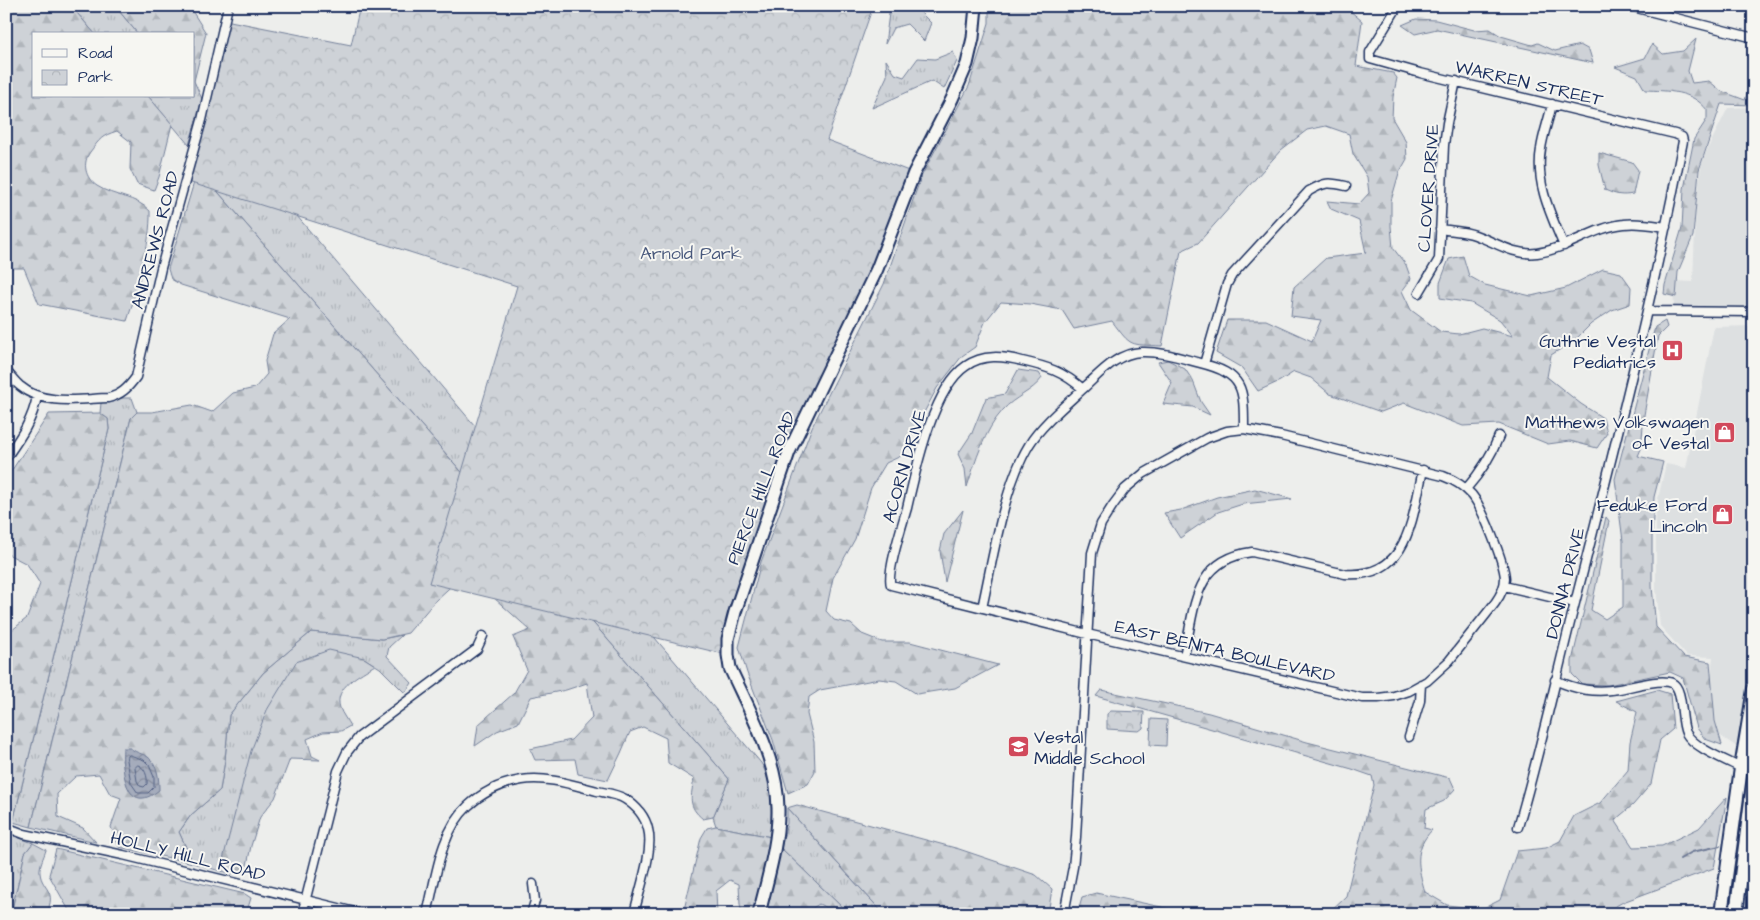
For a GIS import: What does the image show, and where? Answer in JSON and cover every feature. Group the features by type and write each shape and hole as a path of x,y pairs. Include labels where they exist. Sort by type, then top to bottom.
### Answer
{"main road":[{"path":"1721,914 1754,689"},
{"path":"1736,914 1754,778"}],"street":[{"name":"ANDREWS ROAD","path":"37,396 54,400 108,398 116,396 128,388 136,377 161,268 202,120 228,6"},
{"name":"PIERCE HILL ROAD","path":"759,914 774,849 778,820 776,781 761,737 730,668 728,639 764,522 789,452 874,278 914,173 952,99 967,64 973,38 976,6"},
{"name":"WARREN STREET","path":"1398,6 1370,54 1370,59 1675,134 1682,137 1683,141"},
{"path":"1629,6 1754,38"},
{"name":"CLOVER DRIVE","path":"1419,292 1439,260 1444,146 1456,81"},
{"path":"1552,104 1541,150 1540,170 1542,190 1564,246"},
{"name":"DONNA DRIVE","path":"1518,827 1534,774 1555,680 1648,311 1683,141"},
{"path":"1204,364 1227,284 1232,275 1309,191 1329,182 1346,186"},
{"path":"1440,230 1474,235 1521,253 1536,254 1564,246 1613,226 1638,224 1666,227"},
{"path":"1648,311 1754,312"},
{"path":"982,608 1014,475 1029,444 1107,366 1130,354 1141,352 1164,354 1224,370 1237,381 1242,390 1244,429"},
{"name":"ACORN DRIVE","path":"894,586 889,581 893,561 922,448 937,406 950,383 960,371 967,365 981,359 1006,357 1058,371 1083,389"},
{"path":"6,371 20,387 37,396 29,424 6,458"},
{"path":"1064,914 1073,867 1076,837 1092,554 1101,524 1113,504 1125,489 1143,474 1168,458 1207,438 1227,431 1244,429 1282,436 1443,476 1454,480 1466,489 1479,505 1494,542 1505,577 1504,586 1575,603"},
{"path":"1466,489 1484,468 1493,453 1499,436"},
{"path":"1184,656 1201,588 1207,574 1223,561 1239,554 1252,552 1345,574 1358,575 1376,570 1388,564 1397,556 1405,542 1423,470"},
{"name":"EAST BENITA BOULEVARD","path":"894,586 1087,634 1362,698 1394,696 1421,684 1449,661 1495,603 1504,586"},
{"path":"302,914 338,771 347,752 360,737 476,649 483,636"},
{"path":"1555,680 1576,689 1589,691 1616,690 1669,681 1678,690 1683,724 1691,739 1699,746 1741,768"},
{"path":"1409,736 1420,701 1421,684"},
{"path":"427,914 444,847 458,818 468,806 483,794 498,786 524,779 544,779 620,796 636,808 644,818 648,829 649,849 634,914"},
{"name":"HOLLY HILL ROAD","path":"6,827 24,834 123,855 362,914"},
{"path":"532,914 535,901 533,884"}],"shaded area":[{"path":"1754,107 1754,308 1674,309 1673,281 1693,282 1696,203 1702,160 1728,108"},
{"path":"1754,326 1754,655 1740,749 1704,725 1713,657 1687,656 1660,626 1656,589 1656,514 1666,464 1686,468 1714,327"},
{"path":"1754,853 1754,914 1744,914"}],"green space":[{"path":"6,6 71,6 93,32 32,32 32,98 150,98 172,124 154,190 137,184 130,169 131,142 117,131 101,138 90,152 86,161 87,175 93,183 104,190 132,199 150,211 146,252 139,281 127,321 39,304 24,268 6,268"},
{"path":"71,6 115,6 136,32 93,32"},
{"path":"115,6 189,6 206,33 195,77 195,32 136,32"},
{"name":"Arnold Park","path":"360,6 873,6 827,140 914,173 799,429 764,522 728,655 429,583 517,286 185,181 225,20 351,45"},
{"path":"890,6 918,6 918,10 931,23 924,41 907,24 893,28 885,44"},
{"path":"989,6 1349,6 1349,10 1362,21 1356,66 1393,73 1397,78 1393,97 1392,118 1406,142 1407,159 1399,173 1391,201 1391,226 1393,248 1406,265 1411,279 1402,291 1411,310 1441,332 1459,334 1482,328 1513,336 1500,320 1471,303 1440,298 1440,283 1449,259 1463,256 1469,276 1485,285 1531,296 1566,288 1603,269 1621,273 1631,287 1630,304 1612,310 1591,324 1575,340 1551,355 1547,377 1581,404 1603,418 1607,433 1597,448 1570,441 1548,444 1499,424 1463,426 1404,403 1381,412 1330,394 1311,378 1294,372 1258,391 1242,368 1216,353 1227,320 1266,320 1312,341 1321,320 1291,316 1294,287 1326,258 1366,253 1359,221 1331,209 1327,201 1359,204 1369,193 1367,177 1353,154 1349,134 1326,126 1307,130 1281,150 1198,243 1181,251 1162,346 1132,343 1112,321 1074,329 1062,310 1030,304 1001,302 985,322 975,347 962,356 937,388 901,456 886,463 871,488 855,539 833,578 826,611 834,620 851,624 862,634 882,642 910,642 998,665 955,688 917,694 896,681 879,679 820,690 809,697 807,714 814,742 815,771 808,784 788,793 773,740 739,647 761,562 812,427 884,284 921,177 969,86 989,23"},
{"path":"1416,19 1436,20 1474,30 1490,29 1501,36 1532,45 1538,43 1555,51 1580,45 1589,50 1593,63 1437,29 1415,34 1402,25"},
{"path":"1696,39 1688,71 1692,83 1709,81 1721,91 1745,100 1754,72 1754,105 1721,104 1699,170 1693,236 1678,272 1676,297 1664,294 1665,285 1682,228 1684,189 1694,139 1707,119 1707,110 1701,103 1687,95 1670,91 1645,90 1637,76 1615,67 1645,58 1652,44 1663,54 1683,51"},
{"path":"953,52 957,61 944,89 932,81 872,108 887,76 886,60 895,74 904,77 918,58 935,59"},
{"path":"195,83 202,99 189,145 150,98 195,98"},
{"path":"218,123 761,763 770,789 771,837 716,826 713,817 729,779 198,169"},
{"path":"1599,153 1632,162 1638,170 1633,194 1619,195 1605,190 1599,165"},
{"path":"198,169 729,779 713,817 703,819 694,810 691,801 694,779 668,763 666,738 643,727 630,732 608,780 578,774 575,759 535,760 530,749 571,740 592,718 587,683 566,690 531,697 518,723 497,731 475,746 478,725 514,693 527,670 513,637 530,630 475,581 458,580 436,600 408,633 382,639 311,632 263,673 229,715 220,790 191,815 179,832 193,863 119,847 111,827 121,798 110,794 99,774 76,776 57,794 58,817 83,828 96,842 31,827 131,418 137,412 152,412 192,405 212,412 233,393 255,388 267,374 265,361 273,334 290,319 181,285 171,279 168,269","holes":["130,748 137,754 147,756 132,794 127,785 122,760"]},
{"path":"1665,321 1667,327 1658,336 1644,415 1641,449 1638,456 1663,462 1654,497 1652,537 1652,587 1656,627 1684,657 1710,662 1715,721 1722,745 1705,739 1697,728 1683,678 1670,672 1608,685 1582,684 1572,674 1572,661 1606,517 1609,521 1591,610 1605,619 1623,607 1623,541 1615,479 1655,327"},
{"path":"1168,360 1185,369 1193,381 1201,402 1210,415 1193,407 1163,404 1172,383 1158,362"},
{"path":"1018,370 1039,373 1042,378 1033,387 1007,405 996,418 981,446 967,487 965,469 958,454 972,433 986,398 1005,394"},
{"path":"121,398 132,398 137,412 131,418 31,827 13,822 109,429 108,419 100,413 101,403"},
{"path":"100,413 108,419 109,429 13,822 6,819 6,635 27,618 40,584 27,564 6,553 6,479 49,414"},
{"path":"1255,489 1292,499 1243,504 1218,512 1180,538 1164,513 1181,510 1217,497"},
{"path":"963,510 945,582 940,551 944,534"},
{"path":"311,632 382,639 402,635 389,647 387,656 412,683 405,693 380,668 364,658 235,817 220,871 193,863 179,832 191,815 220,790 229,715 263,673"},
{"path":"329,650 364,658 375,665 350,682 341,694 339,700 340,708 350,726 341,731 323,732 307,739 312,756 320,760 290,759 275,798 260,817 246,870 236,874 220,871 251,751 267,710 296,662"},
{"path":"1101,690 1209,713 1307,742 1450,778 1455,789 1444,801 1426,809 1424,828 1432,830 1422,845 1419,859 1425,892 1447,905 1482,909 1500,900 1517,851 1546,848 1560,841 1574,816 1600,803 1628,770 1630,742 1637,712 1616,701 1657,690 1670,694 1673,729 1660,740 1651,784 1633,805 1615,820 1633,847 1662,846 1699,828 1727,797 1714,868 1623,902 1602,914 1561,912 1559,914 1327,914 1346,896 1374,785 1372,776 1096,696"},
{"path":"1111,711 1144,712 1143,728 1139,731 1107,729 1107,714"},
{"path":"1151,719 1167,720 1166,746 1150,745"},
{"path":"797,805 959,849 1036,875 1052,889 1048,914 884,914 787,808"},
{"path":"787,808 884,914 849,914 781,848 787,823"},
{"path":"716,826 771,837 753,914 742,914 739,884 730,880 716,891 717,914 683,914 701,838 707,828"},
{"path":"6,833 33,843 25,853 11,914 6,914 6,858 8,851"},
{"path":"33,843 46,850 40,873 41,879 50,895 49,906 46,914 11,914 25,853"},
{"path":"781,848 849,914 839,914 819,904 808,911 807,914 765,914"},
{"path":"56,849 245,894 251,898 246,914 71,914 49,875"},
{"path":"1096,893 1194,914 1077,914 1082,897"}],"water":[{"path":"123,748 130,748 151,760 157,772 159,790 148,797 139,798 133,794 125,778"}],"waterway":[{"path":"1680,859 1692,852 1720,846"}],"place":[{"name":"Guthrie Vestal Pediatrics","path":"1672,351"},
{"name":"Matthews Volkswagen of Vestal","path":"1725,432"},
{"name":"Feduke Ford Lincoln","path":"1723,515"},
{"name":"Vestal Middle School","path":"1018,747"}]}
